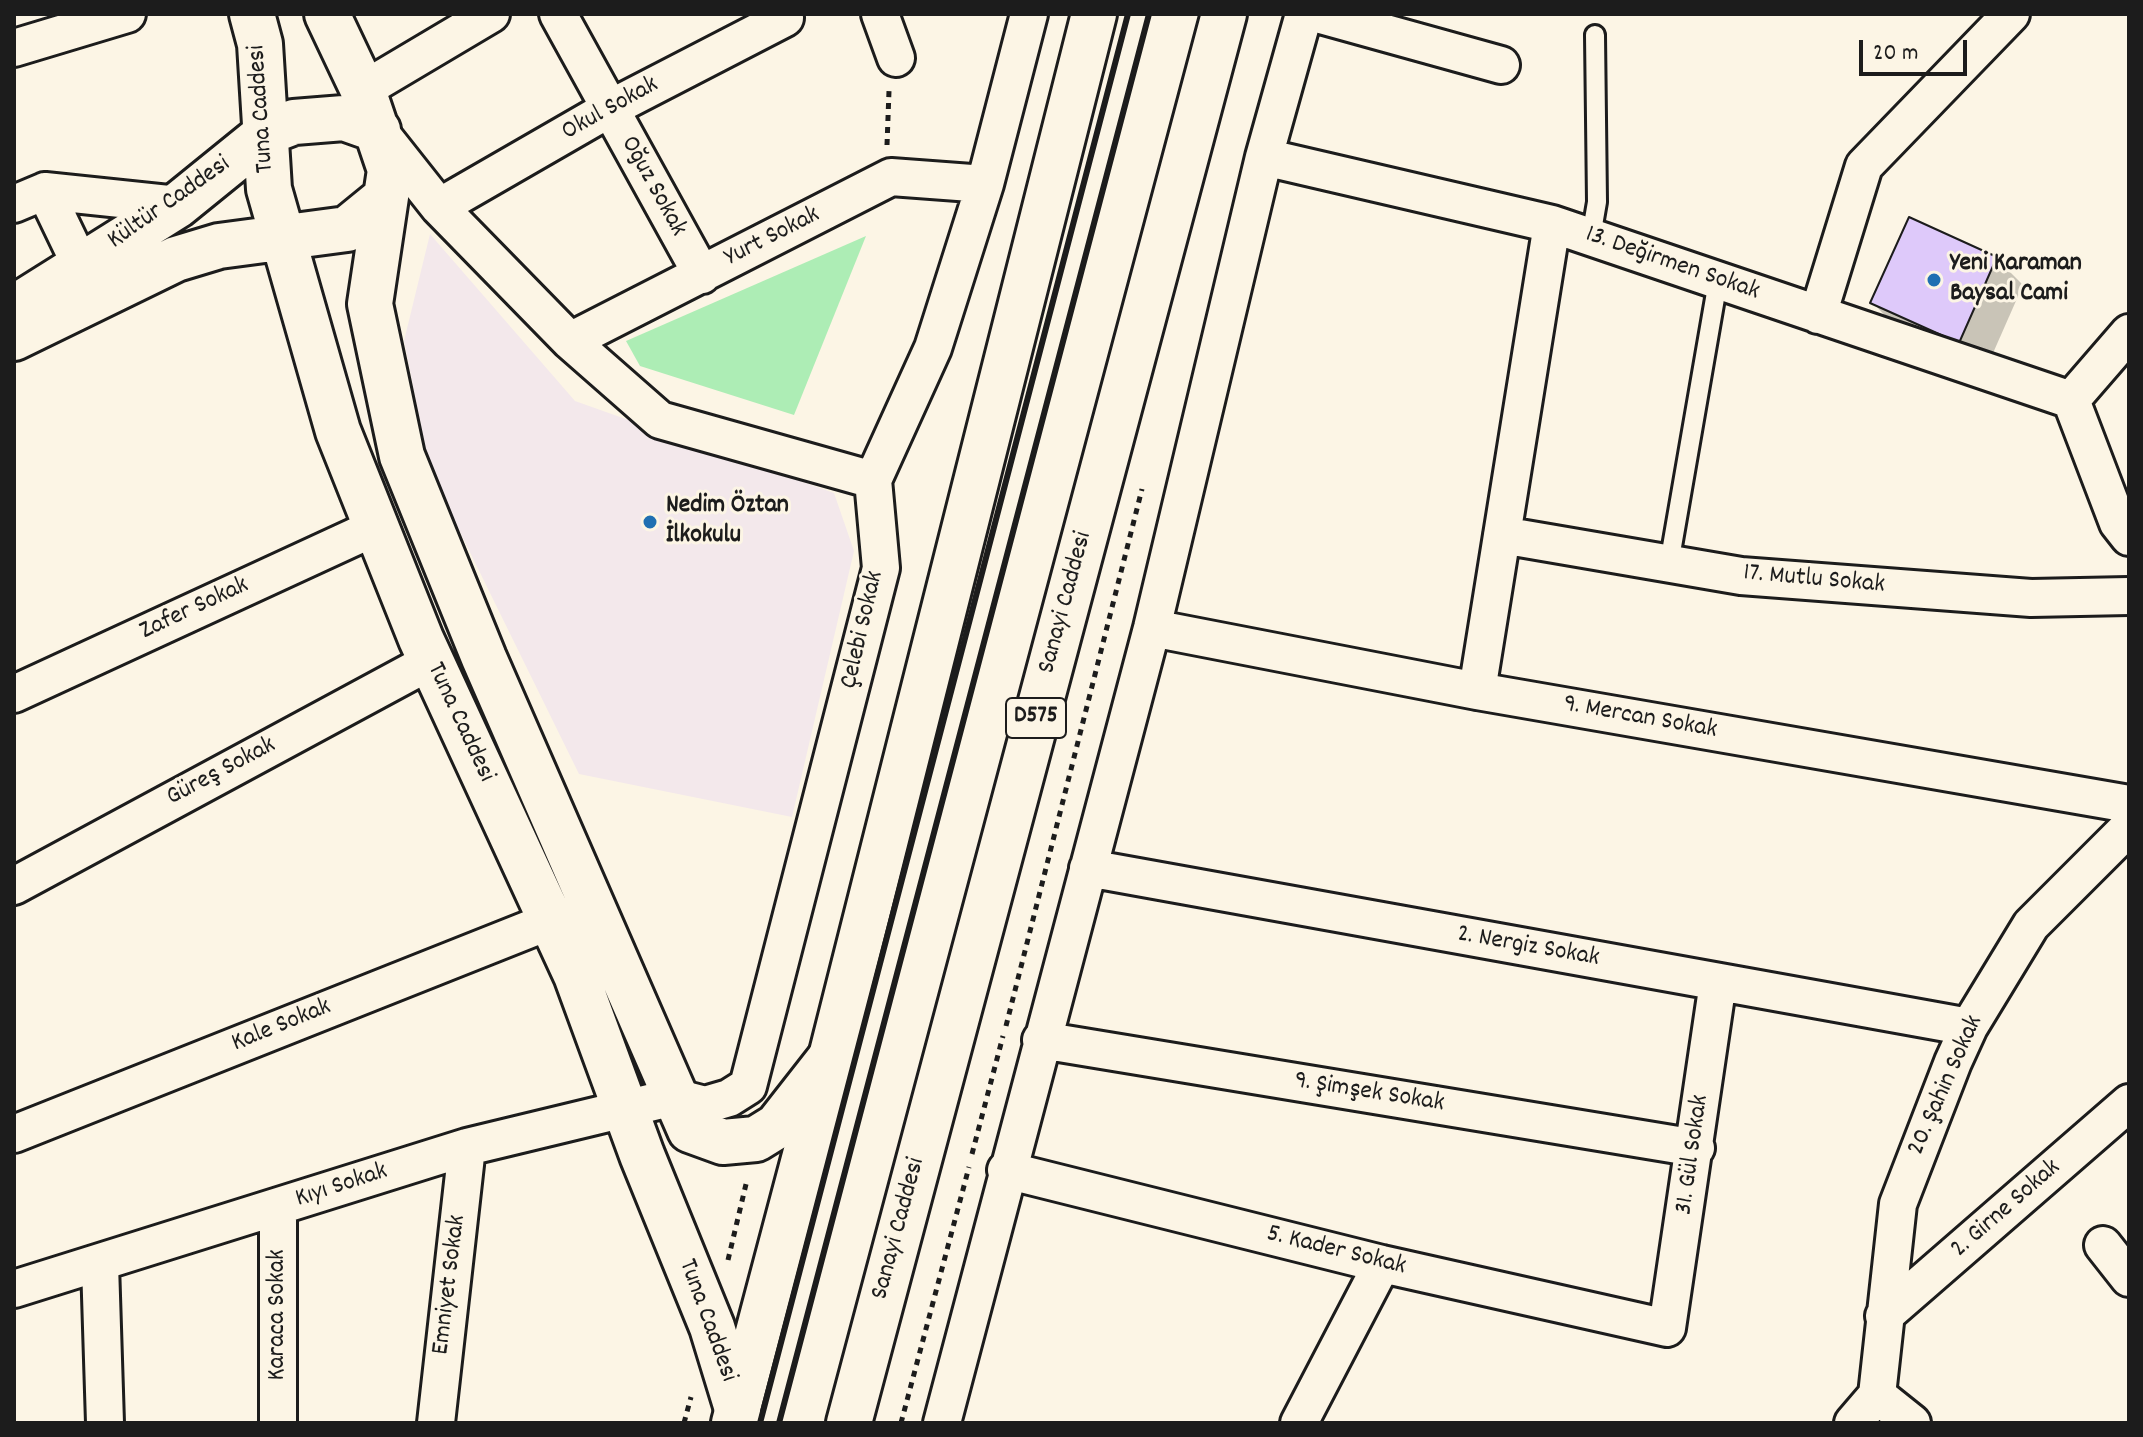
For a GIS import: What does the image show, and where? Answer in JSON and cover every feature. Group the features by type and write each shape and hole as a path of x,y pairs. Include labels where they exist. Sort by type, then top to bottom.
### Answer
{"main road":[{"name":"Tuna Caddesi","path":"252,14 260,44 268,132 269,189 338,431 431,661 576,975 712,1327 736,1417"},
{"name":"Tuna Caddesi","path":"327,14 363,90 390,170 370,304 402,456 484,658 690,1130 723,1142 756,1139 777,1126 831,1057"},
{"path":"736,1417 831,1057 1094,14"},
{"name":"Sanayi Caddesi","path":"849,1423 1224,14"},
{"name":"Kültür Caddesi","path":"14,308 178,205 268,132 294,122 344,118 378,130"},
{"name":"Kültür Caddesi","path":"14,338 176,259 219,246 347,229 385,198"}],"street":[{"path":"14,48 127,14"},
{"path":"363,90 491,14"},
{"name":"Oğuz Sokak","path":"558,14 702,275"},
{"path":"880,14 896,58"},
{"name":"Çelebi Sokak","path":"674,1097 705,1105 729,1098 748,1086 881,568 873,480 933,348 985,184 1029,14"},
{"path":"942,1423 1006,1170 1152,628 1264,157 1304,14"},
{"path":"1317,14 1501,65"},
{"path":"1818,315 1864,166 2011,14"},
{"name":"Okul Sokak","path":"439,207 609,109 785,18"},
{"path":"378,130 439,207 570,341 660,420 873,480"},
{"name":"13. Değirmen Sokak","path":"1264,157 1552,224 2071,400"},
{"path":"891,177 985,184"},
{"name":"Yurt Sokak","path":"570,341 891,177"},
{"path":"30,198 178,205"},
{"path":"30,198 81,266"},
{"path":"1477,691 1552,224"},
{"path":"2129,333 2071,400 2118,523 2129,537"},
{"name":"Zafer Sokak","path":"14,694 376,527"},
{"name":"17. Mutlu Sokak","path":"1502,535 1741,576 2016,597 2129,596"},
{"name":"9. Mercan Sokak","path":"1152,628 1477,691 2129,804"},
{"name":"Güreş Sokak","path":"14,886 431,661"},
{"name":"20. Şahin Sokak","path":"1877,1395 1898,1204 1969,1027 2031,925 2129,827"},
{"name":"2. Nergiz Sokak","path":"1088,868 1969,1027"},
{"name":"Kale Sokak","path":"14,1134 550,921"},
{"name":"31. Gül Sokak","path":"1667,1328 1696,1148 1718,982"},
{"name":"9. Şimşek Sokak","path":"1041,1040 1696,1148"},
{"name":"Kıyı Sokak","path":"14,1289 467,1147 674,1097"},
{"name":"2. Girne Sokak","path":"1884,1316 2129,1103"},
{"name":"Emniyet Sokak","path":"436,1423 467,1147"},
{"name":"5. Kader Sokak","path":"1006,1170 1382,1264 1667,1328"},
{"name":"Karaca Sokak","path":"278,1208 278,1423"},
{"path":"2103,1245 2129,1278"},
{"path":"100,1264 105,1423"},
{"path":"1299,1423 1382,1264"},
{"path":"1853,1423 1877,1395 1912,1423"}],"lane":[{"path":"1591,237 1597,202 1595,35"},
{"path":"1669,564 1718,281"}],"path":[{"path":"891,177 885,130 896,58"},
{"path":"901,1423 1061,815 1146,474"}],"shaded area":[{"name":"Nedim Öztan İlkokulu","path":"430,234 575,401 834,493 854,551 792,817 579,774 430,471 404,341"}],"green space":[{"path":"866,236 794,415 640,366 626,341"}],"building":[{"name":"Yeni Karaman Baysal Cami","path":"1909,217 1997,257 1959,343 1870,303"}],"railway":[{"path":"760,1423 1128,14"},
{"path":"779,1423 1149,14"}],"place":[{"name":"Yeni Karaman Baysal Cami","path":"1934,280"},
{"name":"Nedim Öztan İlkokulu","path":"650,522"}]}
